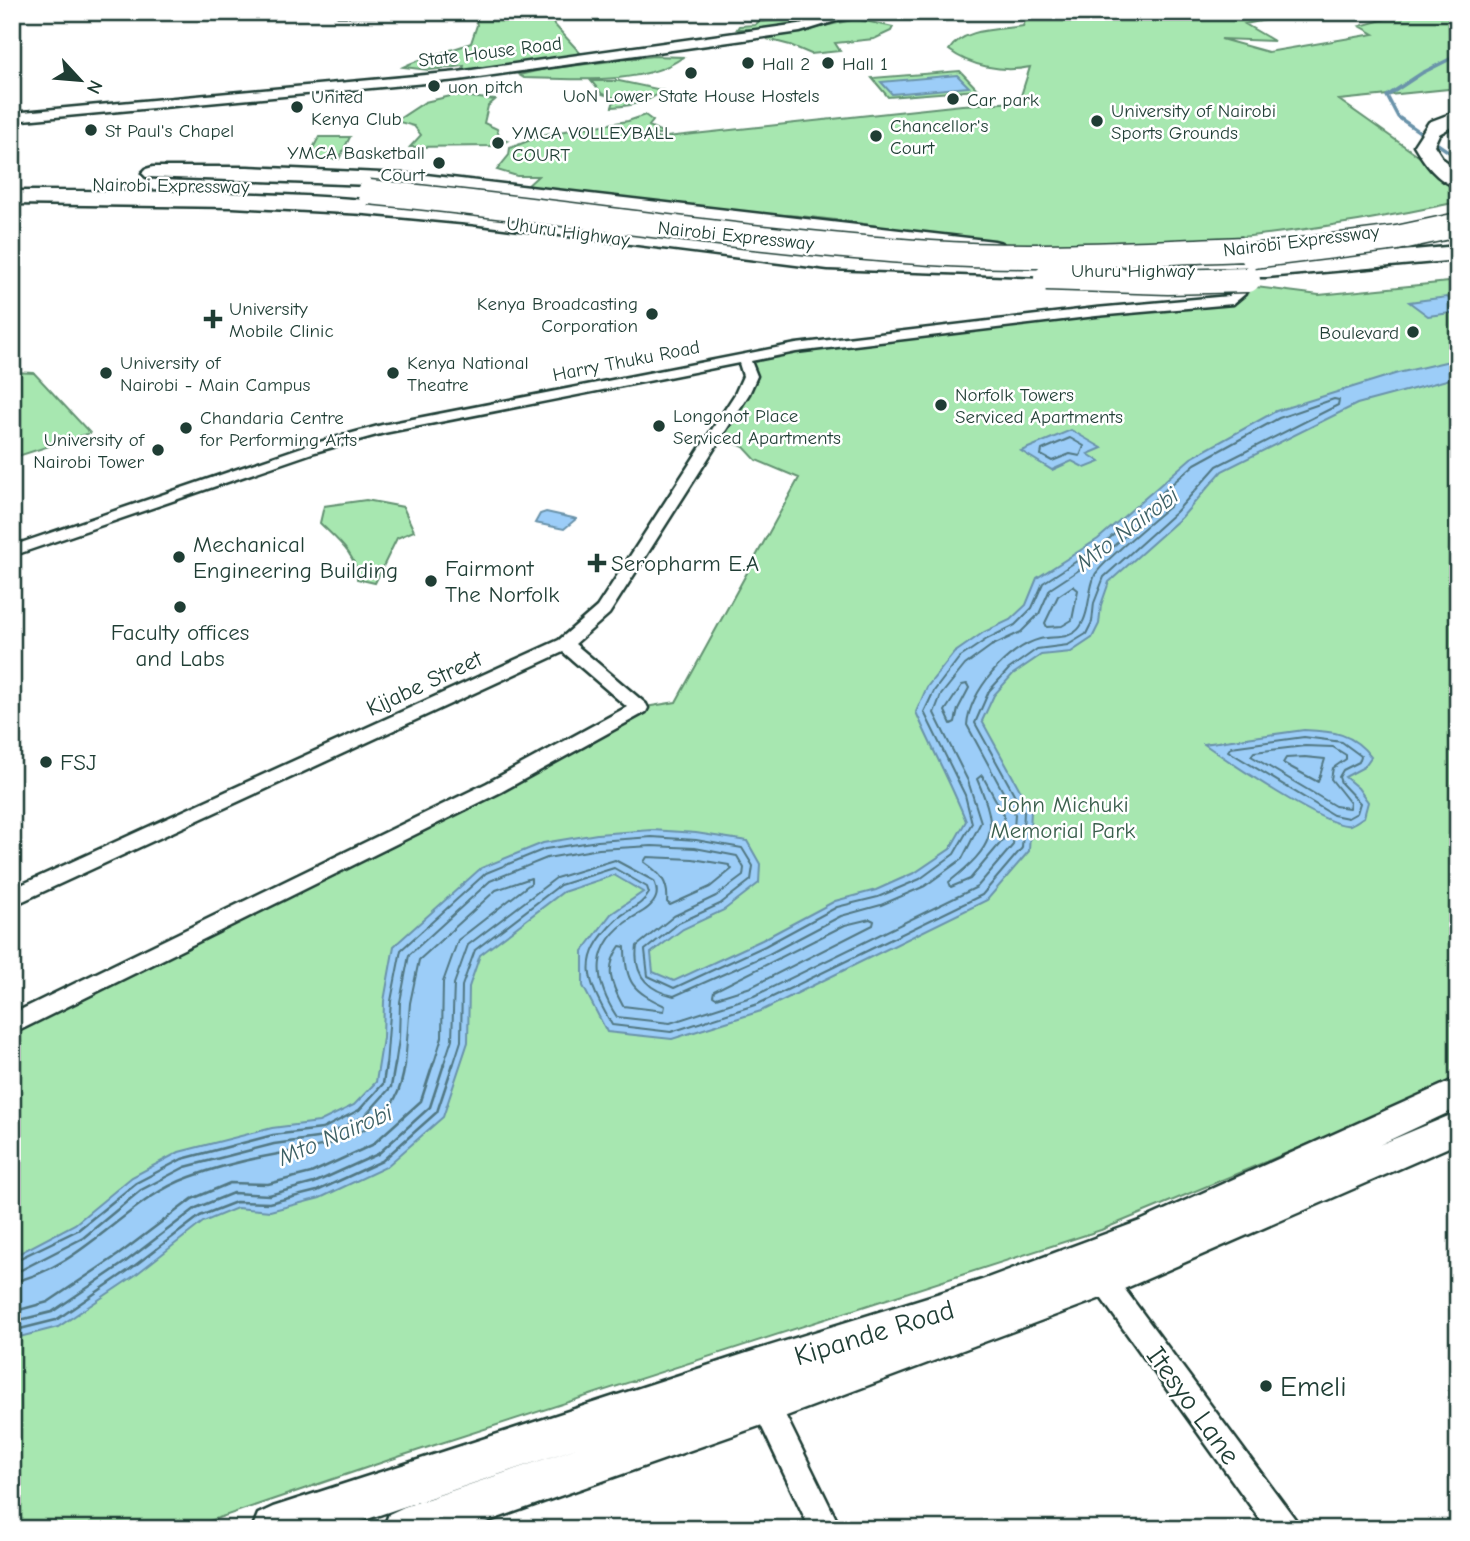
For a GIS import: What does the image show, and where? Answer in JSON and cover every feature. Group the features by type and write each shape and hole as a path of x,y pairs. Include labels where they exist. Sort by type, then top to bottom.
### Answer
{"highway":[{"path":"1454,120 1439,141 1439,149 1445,159 1458,170"},
{"path":"1454,120 1426,135 1424,145 1427,155 1458,181"},
{"path":"138,173 247,173 426,181 1018,251"},
{"name":"Uhuru Highway","path":"14,183 394,188 485,195 818,237 1149,257 1356,249 1415,243"},
{"name":"Uhuru Highway","path":"14,183 200,198 366,207 795,259 917,267 1252,273 1458,253"},
{"name":"Nairobi Expressway","path":"14,183 250,186 369,192 808,243 993,256 1079,256 1243,249 1381,231 1458,215"},
{"name":"Nairobi Expressway","path":"14,183 310,196 509,214 819,252 963,262 1118,264 1253,256 1397,238 1458,225"},
{"path":"590,226 700,244 938,271 1100,281 1252,273 1303,274 1458,262"},
{"path":"1415,243 1424,238 1458,233"},
{"path":"1415,243 1458,240"},
{"path":"1252,273 1331,280 1458,271"}],"street":[{"path":"338,12 378,12"},
{"name":"State House Road","path":"12,115 124,108 458,76 800,27 859,12"},
{"name":"State House Road","path":"12,128 124,108"},
{"name":"Harry Thuku Road","path":"12,551 332,442 382,429 743,357 934,330 1233,300 1252,273"},
{"path":"714,362 747,384 750,376 743,357"},
{"name":"Kijabe Street","path":"12,898 565,644 603,610 747,384"},
{"path":"12,1025 167,946 499,786 592,737 639,708 565,644"},
{"name":"Kipande Road","path":"273,1529 750,1371 982,1298 1153,1233 1458,1091"},
{"name":"Kipande Road","path":"404,1529 765,1404 1103,1280 1458,1127"},
{"name":"Itesyo Lane","path":"1103,1280 1285,1529"},
{"path":"765,1404 826,1529"}],"green space":[{"path":"543,12 583,56 463,70 464,66 429,70 403,67 471,43 477,25 474,15"},
{"path":"807,12 848,12 825,15 822,21 779,29 737,29 739,26 755,25 758,22 802,18"},
{"name":"University of Nairobi Sports Grounds","path":"1029,12 1307,12 1245,24 1274,41 1221,39 1268,52 1374,34 1360,26 1411,12 1458,17 1458,88 1339,100 1458,184 1458,202 1345,223 1230,238 1171,243 1056,246 928,239 877,226 822,218 729,214 525,188 538,176 517,176 497,170 509,155 510,148 546,134 628,121 645,115 653,121 649,126 664,133 641,137 639,140 962,105 1019,102 1030,67 987,67 957,56 949,50 955,43 972,34 1023,26"},
{"path":"856,19 893,27 891,31 874,39 835,43 840,51 811,54 767,39"},
{"path":"653,56 683,57 649,73 629,77 563,79 524,78 519,75 545,69"},
{"path":"960,71 978,90 888,97 872,78"},
{"path":"591,81 619,81 662,90 646,100 612,107 615,98 602,94"},
{"path":"455,95 495,100 488,106 484,123 497,129 500,139 507,141 493,146 410,147 421,135 414,126 396,121 425,102"},
{"path":"319,137 350,137 339,159 307,159"},
{"name":"John Michuki Memorial Park","path":"1458,278 1458,1082 1101,1230 404,1455 186,1529 12,1529 12,1026 639,708 676,702 799,478 756,460 744,447 715,435 747,384 743,357 1240,297 1256,287 1319,295 1449,282"},
{"path":"12,372 34,373 90,433 12,458"},
{"path":"366,500 403,507 414,531 397,538 375,583 357,579 350,555 320,523 324,506"}],"water":[{"path":"957,75 969,87 892,94 881,82"},
{"path":"1447,297 1458,304 1458,312 1428,316 1409,302"},
{"name":"Mto Nairobi","path":"1458,359 1458,377 1357,404 1222,471 1182,517 1109,582 1101,605 1099,624 1092,638 1071,652 1041,655 1013,674 994,695 982,721 1031,810 1029,851 987,900 761,1011 672,1039 607,1032 583,986 583,951 611,914 643,892 614,875 563,892 480,955 469,987 468,1042 443,1117 386,1167 320,1198 270,1211 237,1208 203,1222 134,1276 58,1327 12,1339 12,1257 75,1224 132,1177 179,1152 272,1128 319,1122 354,1105 376,1082 383,1038 384,1001 394,946 481,868 543,843 597,834 652,830 747,841 760,864 759,883 724,910 683,929 651,953 653,972 674,981 762,940 835,901 876,890 916,872 950,849 966,821 916,712 927,687 954,653 984,632 1010,620 1026,605 1037,578 1098,539 1191,458 1276,411 1398,373"},
{"path":"1071,430 1102,448 1088,454 1100,462 1085,468 1072,461 1052,470 1021,451"},
{"path":"546,512 576,519 564,529 535,523 540,514"},
{"path":"1304,730 1324,731 1350,738 1371,757 1364,767 1345,777 1358,788 1368,802 1364,817 1353,824 1338,823 1300,805 1204,744"}],"waterway":[{"path":"1458,55 1422,73 1387,96 1398,117 1458,158"}],"place":[{"name":"Hall 2","path":"748,63"},
{"name":"Hall 1","path":"828,63"},
{"name":"UoN Lower State House Hostels","path":"691,73"},
{"name":"uon pitch","path":"434,86"},
{"name":"Car park","path":"953,99"},
{"name":"United Kenya Club","path":"297,107"},
{"name":"University of Nairobi Sports Grounds","path":"1097,121"},
{"name":"St Paul's Chapel","path":"91,130"},
{"name":"Chancellor's Court","path":"876,136"},
{"name":"YMCA VOLLEYBALL COURT","path":"498,143"},
{"name":"YMCA Basketball Court","path":"439,163"},
{"name":"Kenya Broadcasting Corporation","path":"652,314"},
{"name":"University Mobile Clinic","path":"213,319"},
{"name":"Boulevard","path":"1413,332"},
{"name":"University of Nairobi - Main Campus","path":"106,373"},
{"name":"Kenya National Theatre","path":"393,373"},
{"name":"Norfolk Towers Serviced Apartments","path":"941,405"},
{"name":"Longonot Place Serviced Apartments","path":"659,426"},
{"name":"Chandaria Centre for Performing Arts","path":"186,428"},
{"name":"University of Nairobi Tower","path":"158,450"},
{"name":"Mechanical Engineering Building","path":"179,557"},
{"name":"Seropharm E.A","path":"597,563"},
{"name":"Fairmont The Norfolk","path":"431,581"},
{"name":"Faculty offices and Labs","path":"180,607"},
{"name":"FSJ","path":"46,762"},
{"name":"Emeli","path":"1266,1386"}]}
